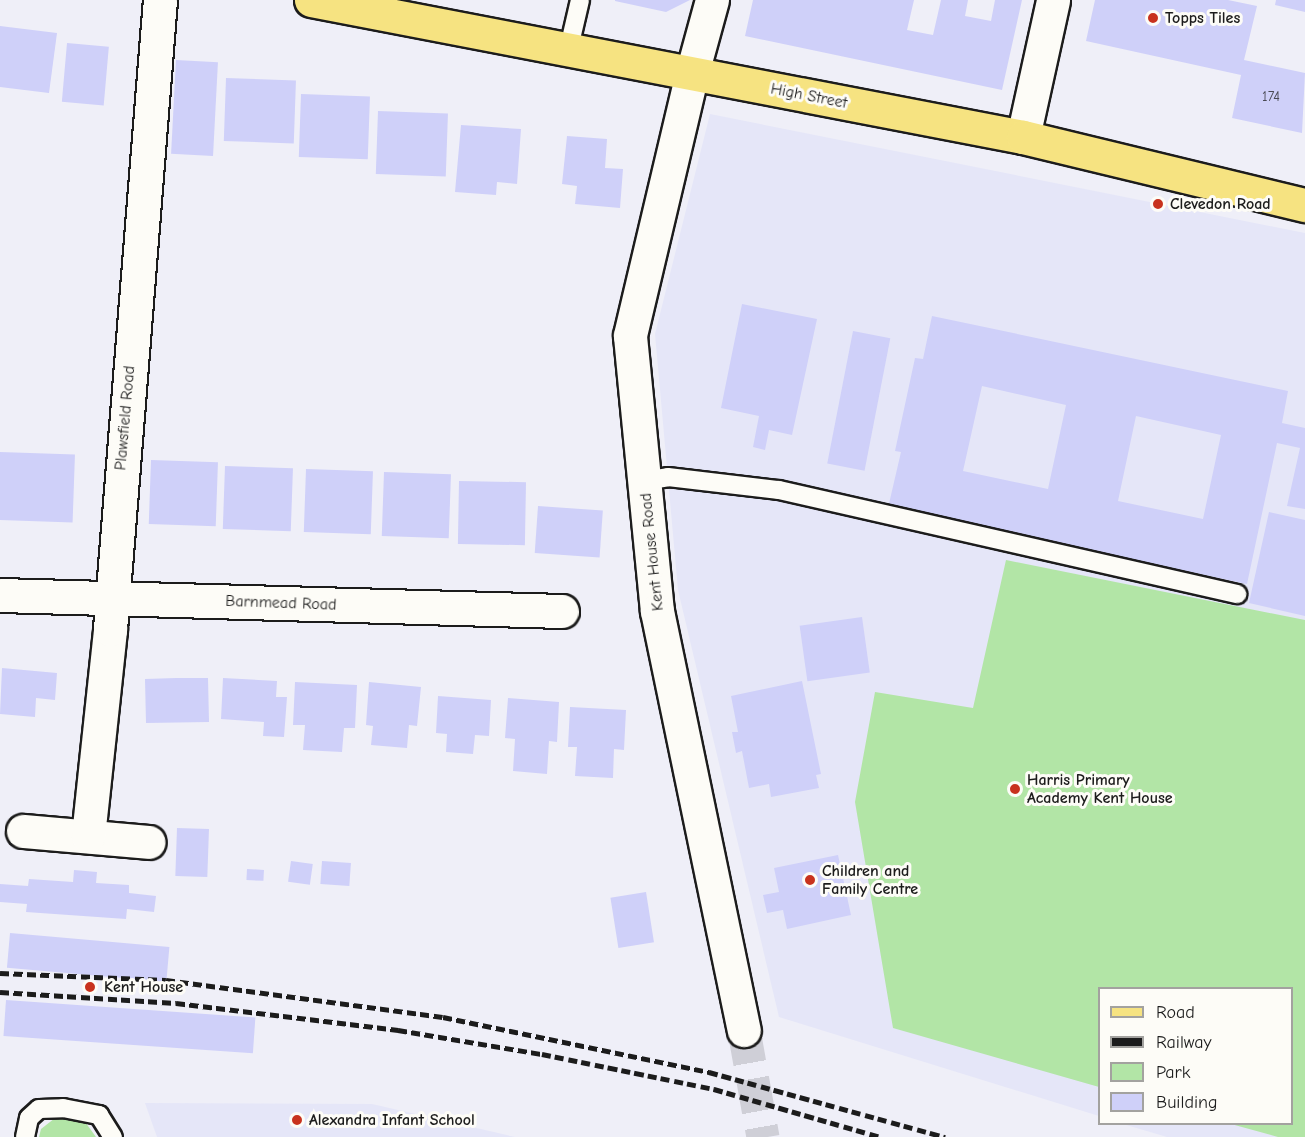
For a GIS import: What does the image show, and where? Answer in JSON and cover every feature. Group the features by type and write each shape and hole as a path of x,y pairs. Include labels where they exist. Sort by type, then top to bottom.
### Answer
{"main road":[{"name":"High Street","path":"311,0 567,52 693,73 1023,137 1305,204"}],"street":[{"name":"Plawsfield Road","path":"88,836 111,598 160,0"},
{"name":"Kent House Road","path":"712,0 630,336 657,611 744,1030"},
{"path":"1023,137 1053,0"},
{"name":"Barnmead Road","path":"0,595 562,611"},
{"path":"23,831 149,842"}],"lane":[{"path":"567,52 580,0"},
{"path":"644,481 668,477 778,490 1237,594"},
{"path":"25,1137 29,1118 39,1109 63,1108 99,1115 113,1137"}],"shaded area":[{"name":"Harris Primary Academy Kent House","path":"710,114 1305,233 1305,1137 1167,1137 1126,1125 1293,1125 1293,987 1098,987 1098,1116 779,1017 678,590 655,334"},
{"name":"Alexandra Infant School","path":"145,1103 372,1104 515,1137 157,1137"}],"green space":[{"path":"1006,560 1305,620 1305,1137 1278,1137 1235,1125 1293,1125 1293,987 1098,987 1098,1087 893,1028 855,802 875,692 973,708"},
{"path":"59,1115 83,1119 96,1137 39,1137 41,1129"}],"building":[{"path":"615,0 690,0 666,12 615,1"},
{"path":"753,0 914,0 907,30 933,35 941,0 968,0 965,16 991,21 995,0 1022,0 1002,90 745,36"},
{"path":"1095,0 1228,0 1257,6 1244,60 1305,73 1302,133 1232,118 1241,75 1086,41"},
{"path":"1276,0 1305,0 1305,12 1275,5"},
{"path":"0,26 57,33 49,93 0,87"},
{"path":"67,43 109,47 104,105 62,102"},
{"path":"176,60 218,62 213,156 171,154"},
{"path":"226,78 296,80 294,143 224,141"},
{"path":"301,94 370,96 368,159 299,157"},
{"path":"378,111 448,113 446,176 376,174"},
{"path":"461,125 521,129 517,184 497,182 496,195 455,192"},
{"path":"567,136 607,139 605,168 623,169 620,208 575,204 577,186 562,184"},
{"path":"742,304 817,319 792,435 769,430 765,450 753,447 759,416 721,408"},
{"path":"932,316 1288,391 1282,423 1305,428 1305,509 1287,506 1300,448 1277,443 1247,584 888,508 901,452 895,451 915,358 923,359","holes":["982,386 1066,405 1048,489 963,471","1136,416 1221,435 1203,519 1118,501"]},
{"path":"853,331 890,338 865,471 827,464"},
{"path":"0,452 75,455 73,523 0,520"},
{"path":"151,460 218,462 216,526 149,524"},
{"path":"225,466 293,468 291,531 223,529"},
{"path":"306,469 373,471 371,534 304,532"},
{"path":"384,472 451,474 449,538 382,536"},
{"path":"459,481 526,482 525,545 458,544"},
{"path":"538,506 603,511 600,557 535,553"},
{"path":"1269,512 1305,520 1305,616 1249,603"},
{"path":"862,617 870,672 807,681 800,626"},
{"path":"2,668 57,673 55,700 36,698 35,717 0,714"},
{"path":"208,678 209,722 146,723 145,679"},
{"path":"223,678 277,681 276,697 287,697 284,737 263,736 264,722 221,719"},
{"path":"802,681 821,774 816,775 819,788 771,797 769,784 749,788 742,751 736,753 732,732 738,732 731,696"},
{"path":"295,682 357,685 355,728 344,728 342,752 303,750 305,725 293,725"},
{"path":"369,682 421,687 417,726 409,725 407,748 371,745 373,726 366,725"},
{"path":"438,696 491,700 489,736 475,735 473,754 446,752 447,734 436,733"},
{"path":"508,698 559,702 557,742 549,741 547,774 513,771 515,739 505,738"},
{"path":"570,707 626,710 624,750 614,749 613,778 575,776 577,747 568,747"},
{"path":"177,828 209,829 207,877 175,876"},
{"name":"Children and Family Centre","path":"838,855 851,915 787,929 783,910 767,913 763,895 779,892 774,868"},
{"path":"291,861 313,864 310,885 288,882"},
{"path":"322,861 351,863 349,886 320,884"},
{"path":"247,869 264,870 263,881 246,880"},
{"path":"74,870 97,872 96,883 129,885 129,893 156,896 154,912 127,909 126,919 26,912 27,904 0,902 0,884 28,886 29,879 73,882"},
{"path":"646,892 654,942 618,948 610,898"},
{"path":"10,933 169,947 166,982 7,968"},
{"path":"6,1000 255,1017 253,1053 3,1036"}],"tunnel":[{"path":"744,1030 763,1137"}],"railway":[{"path":"0,973 166,980 443,1017 709,1072 945,1137"},
{"path":"0,992 176,1003 398,1030 542,1054 714,1089 880,1137"}],"place":[{"name":"Topps Tiles","path":"1153,18"},
{"name":"Clevedon Road","path":"1158,204"},
{"name":"Harris Primary Academy Kent House","path":"1015,789"},
{"name":"Children and Family Centre","path":"810,880"},
{"name":"Kent House","path":"90,987"},
{"name":"Alexandra Infant School","path":"297,1120"}]}
